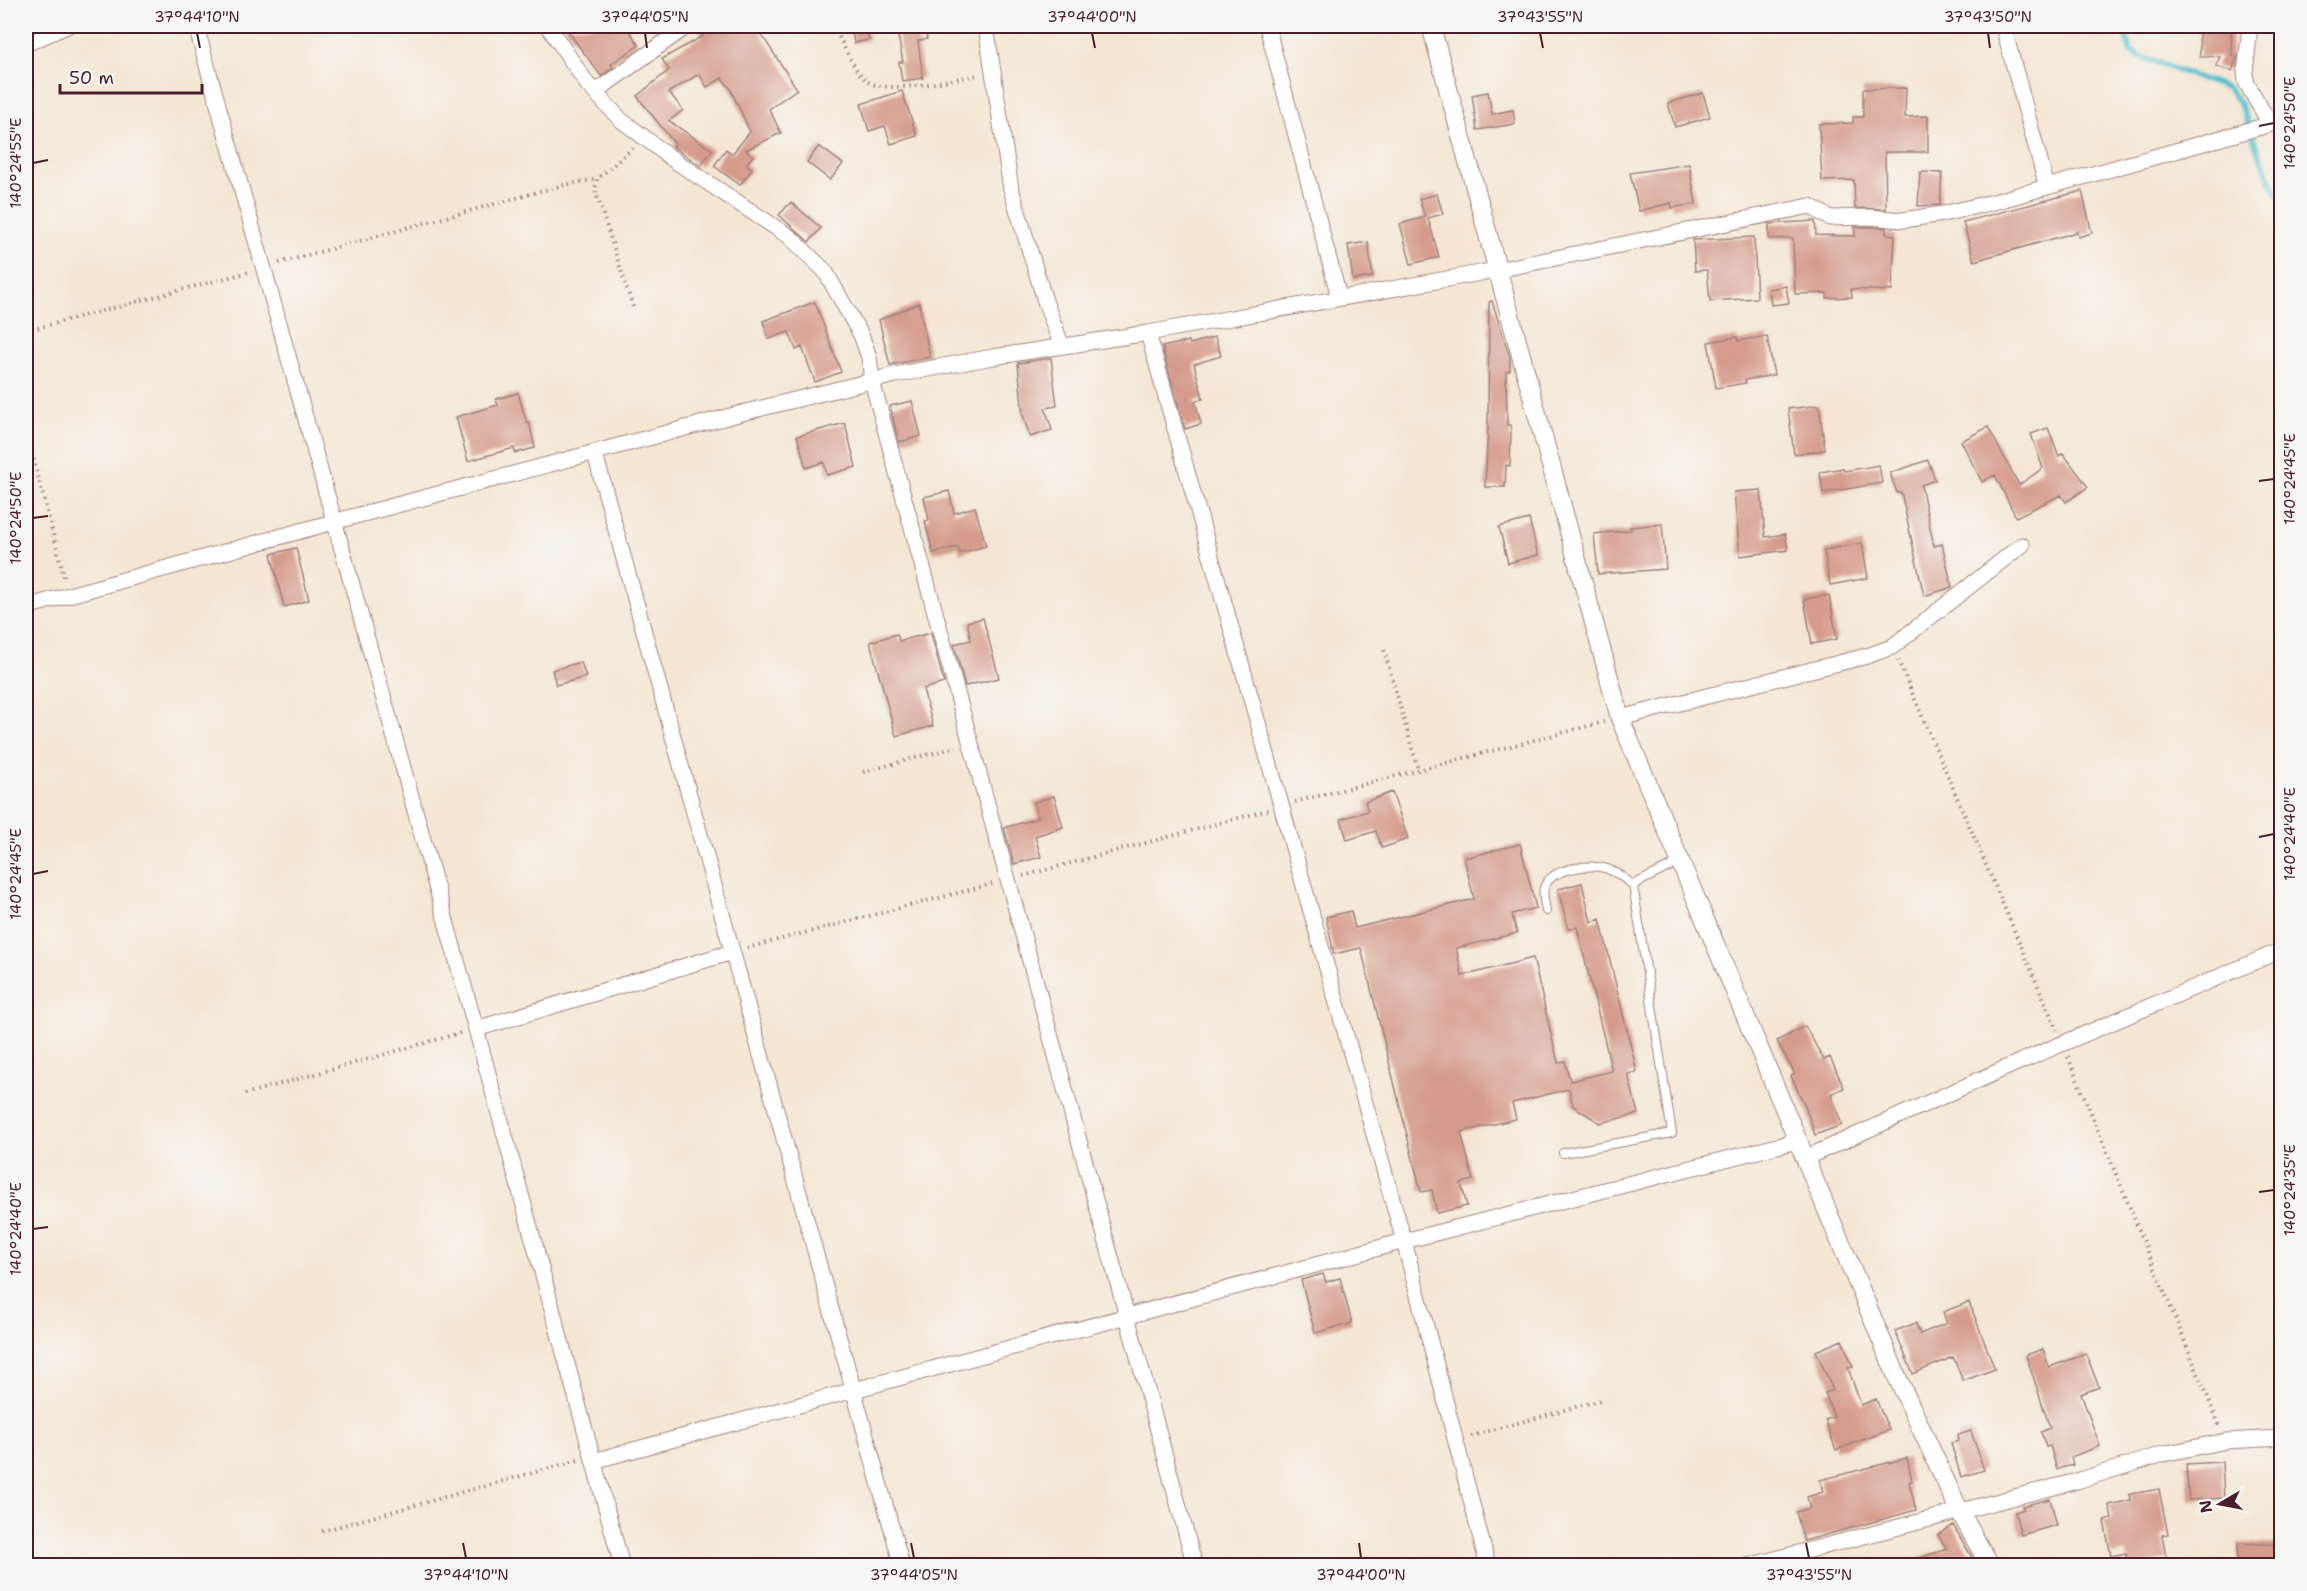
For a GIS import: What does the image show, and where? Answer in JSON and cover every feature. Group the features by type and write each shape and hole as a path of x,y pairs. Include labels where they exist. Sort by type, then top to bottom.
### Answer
{"street":[{"path":"26,44 67,26"},
{"path":"196,26 476,1029 622,1566"},
{"path":"548,26 595,92 620,119 717,190 790,237 825,271 861,335 870,357 872,381 1195,1566"},
{"path":"595,92 687,26"},
{"path":"986,26 1011,189 1046,304 1062,346"},
{"path":"1267,26 1339,297"},
{"path":"1431,26 1620,718 1898,1379 1959,1510 1990,1566"},
{"path":"2003,26 2046,187"},
{"path":"26,607 333,522 595,454 738,414 872,381 982,359 1148,333 1497,270 1810,206 1830,218 1869,217 1903,220 1943,214 2270,124 2247,84 2245,74 2250,26"},
{"path":"1148,333 1404,1241 1488,1566"},
{"path":"595,454 902,1566"},
{"path":"1620,718 1867,656 1892,646 2022,545"},
{"path":"1805,1158 2017,1063 2282,950"},
{"path":"476,1029 732,952"},
{"path":"592,1459 854,1391 1404,1241 1797,1141"},
{"path":"1748,1566 2077,1480 2163,1454 2226,1441 2282,1438"}],"lane":[{"path":"1633,885 1681,861"},
{"path":"1546,911 1543,890 1549,878 1564,870 1588,867 1609,869 1633,885 1672,1133 1563,1154"}],"path":[{"path":"834,26 851,60 867,80 879,86 899,86 993,72"},
{"path":"26,332 564,184 597,179 644,138"},
{"path":"597,179 595,190 633,307"},
{"path":"26,430 69,595"},
{"path":"1384,650 1418,769"},
{"path":"732,952 1418,769 1620,718"},
{"path":"863,772 971,743"},
{"path":"245,1094 476,1029"},
{"path":"1455,1441 1601,1400"},
{"path":"322,1531 592,1459"}],"building":[{"path":"564,26 626,26 639,45 611,64 613,67 601,76"},
{"path":"697,26 756,26 797,89 769,109 781,133 746,150 753,156 746,164 752,169 740,185 714,166 726,149 732,154 750,132 730,88 722,78 707,87 699,74 669,92 683,110 669,121 712,150 701,166 673,147 675,144 637,96 669,70 662,59 703,36"},
{"path":"851,26 866,26 869,40 854,43"},
{"path":"896,26 924,26 927,39 918,41 923,78 902,81 899,62 903,62"},
{"path":"2199,26 2231,26 2232,55 2237,57 2232,71 2216,66 2220,56 2200,57"},
{"path":"1906,88 1905,117 1928,116 1928,152 1885,152 1886,209 1855,208 1854,180 1822,181 1819,124 1853,123 1853,117 1863,117 1863,89"},
{"path":"902,91 917,136 891,144 885,126 869,131 861,104"},
{"path":"1488,92 1492,114 1513,110 1515,124 1477,130 1472,95"},
{"path":"1703,93 1710,117 1675,127 1668,103"},
{"path":"819,146 843,164 830,180 807,162"},
{"path":"1689,164 1696,204 1672,208 1671,203 1639,211 1630,173"},
{"path":"1920,172 1942,173 1940,205 1918,206"},
{"path":"2082,191 2092,233 2078,237 2077,232 1974,261 1963,222"},
{"path":"1437,194 1443,214 1428,218 1439,257 1411,264 1400,224 1425,217 1419,199"},
{"path":"791,202 821,228 809,242 779,215"},
{"path":"1815,221 1816,235 1855,236 1855,227 1869,227 1886,228 1886,234 1895,235 1892,291 1851,289 1852,297 1827,298 1827,293 1795,294 1793,238 1769,239 1769,224"},
{"path":"1754,237 1757,298 1710,301 1707,270 1695,271 1693,240"},
{"path":"1368,242 1373,277 1353,280 1348,245"},
{"path":"1786,286 1789,303 1771,305 1769,289"},
{"path":"1492,301 1510,358 1510,371 1506,371 1507,425 1511,425 1510,466 1506,465 1505,487 1485,487 1489,302"},
{"path":"815,302 841,372 815,382 802,347 796,350 789,332 769,339 763,321"},
{"path":"919,303 930,357 890,365 879,320"},
{"path":"1767,336 1774,375 1716,388 1708,342 1737,337 1738,341"},
{"path":"1215,337 1221,356 1194,364 1203,399 1195,401 1201,424 1185,429 1162,347 1189,341 1190,344"},
{"path":"1051,358 1057,406 1045,408 1052,430 1030,437 1023,416 1018,363"},
{"path":"518,393 527,423 529,422 535,448 515,453 514,448 468,461 456,417 498,405 496,399"},
{"path":"912,401 921,436 899,442 890,406"},
{"path":"1819,405 1825,450 1794,454 1788,409"},
{"path":"845,423 856,467 827,475 824,462 806,468 797,436"},
{"path":"1988,427 2019,485 2043,468 2031,434 2048,428 2059,456 2063,453 2088,487 2066,502 2061,495 2016,517 1995,475 1982,482 1961,441"},
{"path":"1928,460 1935,480 1921,485 1934,546 1942,544 1952,587 1924,596 1901,492 1897,493 1890,473"},
{"path":"1879,465 1882,483 1823,493 1820,472 1843,468 1844,471"},
{"path":"1761,490 1765,537 1785,534 1788,550 1740,556 1734,492"},
{"path":"949,491 954,513 975,507 986,546 960,553 958,547 933,553 925,521 929,520 924,497"},
{"path":"1529,519 1538,555 1508,563 1499,527"},
{"path":"1662,524 1666,569 1598,574 1594,534"},
{"path":"1862,543 1868,578 1830,585 1824,550"},
{"path":"296,548 309,600 284,607 271,554"},
{"path":"1829,595 1837,639 1812,644 1804,599"},
{"path":"983,618 999,678 965,686 954,644 971,640 967,622"},
{"path":"931,633 944,683 923,689 933,726 896,736 870,642 897,634 899,641"},
{"path":"581,662 586,677 556,685 552,670"},
{"path":"1392,792 1408,839 1382,848 1376,831 1347,840 1341,819 1368,811 1365,802"},
{"path":"1054,796 1063,827 1035,836 1041,857 1014,864 1004,828 1038,818 1034,802"},
{"path":"1520,844 1536,908 1512,914 1517,933 1456,948 1462,976 1533,958 1558,1063 1565,1061 1570,1081 1612,1071 1577,927 1568,929 1558,889 1582,883 1591,922 1600,919 1637,1072 1628,1074 1638,1114 1600,1123 1573,1106 1569,1089 1512,1103 1516,1119 1461,1132 1473,1180 1461,1183 1467,1206 1437,1213 1432,1190 1421,1192 1361,948 1334,954 1326,917 1351,911 1355,928 1474,899 1464,858"},
{"path":"1805,1026 1824,1060 1830,1057 1844,1088 1831,1094 1842,1125 1815,1135 1791,1076 1795,1074 1777,1041"},
{"path":"1323,1274 1326,1282 1340,1278 1352,1323 1315,1333 1301,1280"},
{"path":"1969,1302 1995,1369 1963,1381 1953,1357 1913,1374 1895,1331 1916,1323 1920,1334 1947,1323 1943,1312"},
{"path":"1842,1340 1853,1366 1848,1368 1861,1405 1876,1399 1889,1430 1836,1450 1825,1420 1834,1417 1825,1393 1833,1390 1816,1351"},
{"path":"2043,1349 2049,1367 2086,1354 2099,1387 2081,1394 2100,1446 2071,1457 2073,1465 2057,1469 2050,1446 2046,1447 2041,1432 2050,1428 2026,1355"},
{"path":"1971,1431 1984,1470 1961,1477 1951,1443 1959,1441 1958,1435"},
{"path":"1907,1458 1912,1481 1909,1482 1916,1510 1804,1541 1796,1512 1810,1508 1807,1497 1823,1492 1820,1480"},
{"path":"2222,1462 2224,1498 2189,1500 2186,1464"},
{"path":"2159,1489 2168,1534 2162,1535 2167,1560 2128,1566 2126,1553 2111,1556 2104,1521 2112,1519 2109,1505 2131,1500 2130,1494"},
{"path":"2050,1499 2057,1525 2021,1535 2015,1512 2024,1509 2022,1506"},
{"path":"1953,1525 1977,1566 1907,1566 1907,1562 1947,1549 1938,1535"},
{"path":"2238,1543 2282,1545 2282,1566 2240,1566 2241,1560 2237,1560"}],"waterway":[{"path":"2123,26 2130,50 2139,56 2227,88 2234,95 2244,112 2263,165 2282,202"}]}
